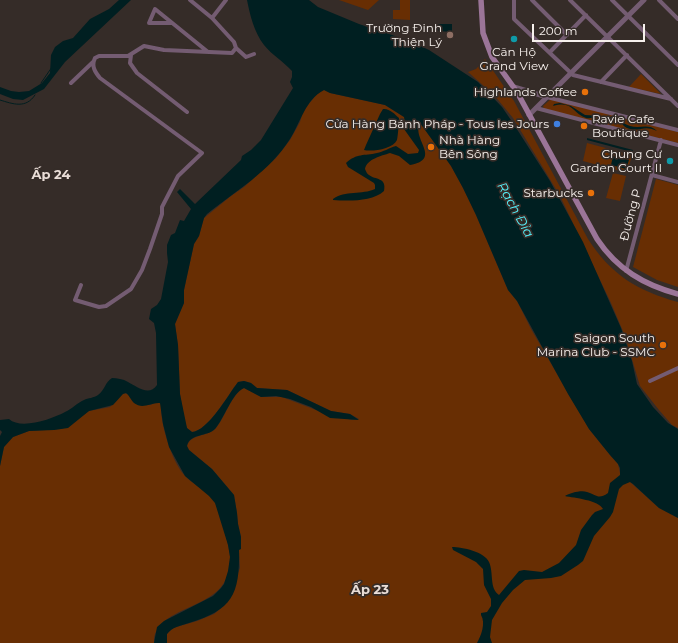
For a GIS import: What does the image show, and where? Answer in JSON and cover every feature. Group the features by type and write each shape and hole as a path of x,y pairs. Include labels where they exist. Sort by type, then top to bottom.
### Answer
{"main road":[{"path":"482,0 482,28 486,45 497,66 514,87 597,239 608,255 626,272 652,286 678,294"}],"street":[{"path":"190,0 212,18 234,42 236,48 246,57 254,54"},
{"path":"212,18 226,0"},
{"path":"514,0 514,19 575,76 671,99"},
{"path":"532,0 567,35"},
{"path":"570,0 678,106"},
{"path":"612,0 678,65"},
{"path":"529,115 644,0"},
{"path":"659,0 678,19"},
{"path":"172,23 149,23 155,9 208,52"},
{"path":"550,52 586,15"},
{"path":"71,83 93,62 95,58 99,56 128,56 132,55 144,46 164,50 232,53 236,48"},
{"path":"132,55 130,63 138,73 187,112"},
{"path":"601,82 626,55"},
{"path":"81,285 75,300 99,307 106,306 131,289 142,270 150,249 162,214 162,207 178,176 202,153 100,78 93,66 93,62"},
{"path":"514,87 548,97 677,129"},
{"path":"536,108 678,145"},
{"name":"Đường P","path":"626,272 661,140"},
{"path":"652,175 678,182"},
{"path":"650,381 678,368"}],"shaded area":[{"path":"339,0 379,0 368,10"},
{"path":"400,0 410,0 410,20 393,19 393,10 400,10"},
{"path":"485,59 514,101 588,239 597,252 616,272 638,287 650,293 678,302 678,428 672,425 640,386 625,336 560,196 513,118 494,95 468,72 476,69"},
{"path":"641,74 661,94 629,87"},
{"path":"324,90 330,93 385,105 404,117 419,122 451,166 476,215 508,290 517,301 531,329 589,429 618,464 620,473 659,508 678,518 678,643 167,643 167,634 173,628 214,614 225,605 240,568 239,550 241,537 234,495 212,469 189,450 187,446 189,442 195,437 212,432 219,425 235,396 244,388 261,397 282,397 316,410 352,420 359,419 350,414 331,411 287,390 257,388 251,383 244,381 238,382 217,412 205,426 192,432 187,428 185,423 180,394 178,345 175,324 184,303 184,290 194,244 199,236 204,218 244,187 276,158 290,140 300,122 303,111 317,94"},
{"path":"551,99 678,132 678,143 544,109 543,106"},
{"path":"587,143 632,155 627,173 583,161"},
{"path":"613,173 626,176 620,201 606,198"},
{"path":"656,179 678,185 678,287 657,280 633,267"},
{"path":"123,393 128,394 134,403 150,405 158,402 161,404 165,432 176,462 186,477 211,497 219,512 230,556 226,579 215,593 164,621 155,633 154,643 0,643 0,466 4,447 13,437 29,431 62,429 89,411 110,407"}],"water":[{"path":"119,0 131,0 65,62 44,89 23,100 13,99 0,94 0,87 19,92 29,91 42,83 50,73 51,55 55,47 63,41 73,38 90,19 109,9"},
{"name":"Rạch Đỉa","path":"247,0 309,0 318,7 359,24 410,41 429,50 478,82 502,107 513,123 550,181 583,242 621,328 632,361 637,384 653,407 668,423 678,429 678,518 659,508 630,482 623,485 619,489 613,512 594,536 583,561 561,576 525,580 513,590 502,603 492,620 490,637 492,643 477,643 483,626 481,613 487,612 491,606 491,599 484,585 483,569 476,562 453,550 452,547 473,551 487,558 494,588 499,595 519,571 524,570 542,572 559,563 576,545 581,530 592,515 603,509 597,503 592,501 565,496 582,491 600,497 605,495 608,493 610,483 620,475 620,468 589,429 568,394 517,301 508,290 476,215 451,166 420,123 418,129 419,135 425,153 424,158 420,162 410,165 399,156 390,153 375,158 368,163 365,169 368,175 384,183 384,191 379,195 367,199 333,200 343,194 365,192 375,189 374,183 348,167 346,163 350,160 361,155 372,154 396,146 408,154 418,153 419,150 404,129 404,117 385,105 330,93 324,90 318,94 312,99 290,139 273,161 252,180 207,214 204,218 199,236 194,244 184,290 184,303 175,324 178,345 180,394 187,428 192,432 205,426 217,412 238,382 244,381 251,383 257,388 287,390 331,411 350,414 359,420 330,418 311,407 290,399 276,396 261,397 244,388 236,395 215,429 195,437 189,442 187,446 189,450 212,469 234,495 241,537 241,549 239,550 238,579 235,589 224,606 204,618 171,630 167,634 167,643 154,643 157,627 164,621 213,596 221,588 224,584 228,571 230,557 228,545 215,503 185,476 169,447 163,424 160,403 144,406 137,405 126,393 123,394 113,405 89,411 68,428 29,431 13,437 4,447 0,466 0,436 2,432 0,430 0,420 9,419 21,424 52,418 68,411 81,401 98,395 112,378 124,380 142,390 150,390 157,385 156,333 154,323 149,319 151,309 157,305 161,299 168,262 167,245 171,235 175,233 180,220 184,221 191,209 177,192 180,189 195,204 241,160 242,156 251,150 261,140 293,88 290,82 292,71 264,45 253,23"},
{"path":"438,24 452,24 452,32 438,31"},
{"path":"560,103 571,106 585,115 601,116 606,118 613,116 630,126 651,127 657,131 648,128 635,130 625,127 615,118 607,120 598,116 586,118 581,116 569,106 553,106 554,104"},
{"path":"383,109 390,110 399,118 397,140 387,148 372,151 364,150 380,114"},
{"path":"587,138 633,150 632,152 587,140"},
{"path":"613,156 629,160 626,169 611,165"}],"waterway":[{"path":"41,83 52,67"},
{"path":"0,100 14,104 23,104 28,102 35,95"}],"place":[{"name":"Trường Đinh Thiện Lý","path":"450,35"},
{"name":"Căn Hộ Grand View","path":"514,39"},
{"name":"Highlands Coffee","path":"585,92"},
{"name":"Cửa Hàng Bánh Pháp - Tous les Jours","path":"557,124"},
{"name":"Ravie Cafe Boutique","path":"584,126"},
{"name":"Nhà Hàng Bên Sông","path":"431,147"},
{"name":"Chung Cư Garden Court II","path":"670,161"},
{"name":"Starbucks","path":"591,193"},
{"name":"Saigon South Marina Club - SSMC","path":"663,345"}],"district":[{"name":"Ấp 24","path":"51,175"},
{"name":"Ấp 23","path":"370,590"}]}
